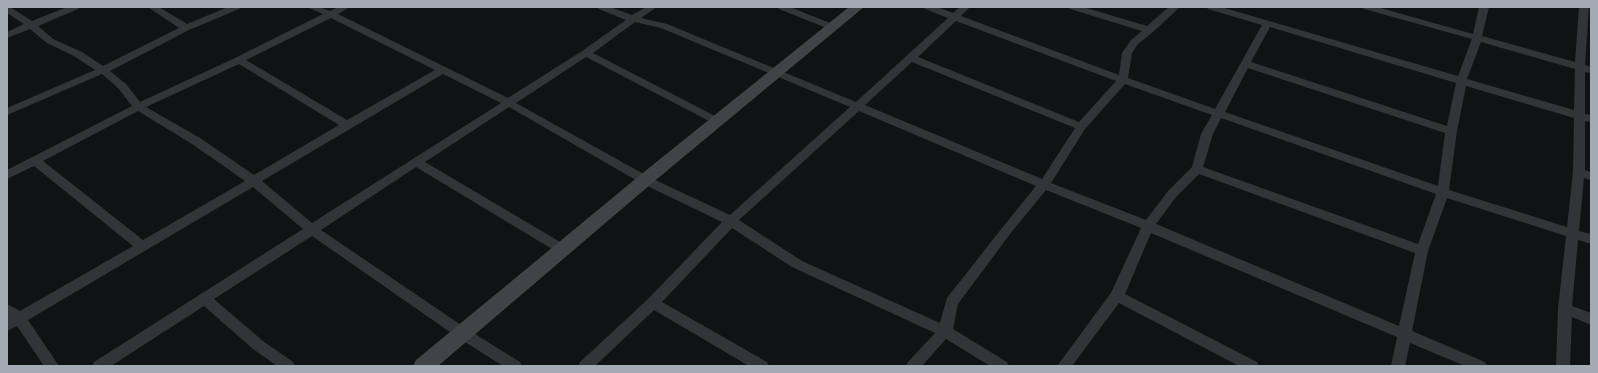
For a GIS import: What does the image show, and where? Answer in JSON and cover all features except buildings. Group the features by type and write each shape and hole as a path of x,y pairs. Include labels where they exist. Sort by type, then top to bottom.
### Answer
{"street":[{"path":"7,34 75,7"},
{"path":"153,7 186,28"},
{"path":"7,112 103,70 186,28 236,7"},
{"path":"312,7 330,14 509,102 645,180 731,221 797,264 945,331 1002,366"},
{"path":"7,175 138,107 239,60 345,7"},
{"path":"99,366 586,53 652,7"},
{"path":"782,7 832,27"},
{"path":"423,366 645,180 857,7"},
{"path":"928,7 1123,80 1219,112 1443,192 1591,239"},
{"path":"585,366 653,303 731,221 965,7"},
{"path":"1073,7 1150,30"},
{"path":"913,366 945,331 952,302 1006,231 1044,185 1081,127 1123,80 1127,53 1134,42 1150,30 1175,7"},
{"path":"1211,7 1586,117"},
{"path":"1367,7 1586,69"},
{"path":"1398,366 1422,251 1443,192 1451,131 1462,80 1477,38 1484,7"},
{"path":"1563,366 1565,309 1572,232 1578,172 1586,117 1587,27 1584,7"},
{"path":"606,8 633,19 664,26 777,72 1044,185 1148,226 1480,366"},
{"path":"7,9 30,24 50,41 78,54 103,70 122,86 138,107 196,141 254,181 311,229 462,333 515,366"},
{"path":"1064,366 1117,296 1148,226 1172,194 1197,169 1207,134 1267,24"},
{"path":"586,53 717,121"},
{"path":"911,58 1081,127"},
{"path":"239,60 346,125"},
{"path":"1246,64 1451,131"},
{"path":"7,325 254,181 346,125 443,70"},
{"path":"36,161 142,246"},
{"path":"416,162 562,249"},
{"path":"1197,169 1422,251"},
{"path":"1578,172 1591,176"},
{"path":"1117,296 1252,366"},
{"path":"204,298 258,345 288,366"},
{"path":"653,303 762,366"},
{"path":"7,309 19,318 52,366"},
{"path":"1565,309 1591,319"}]}
